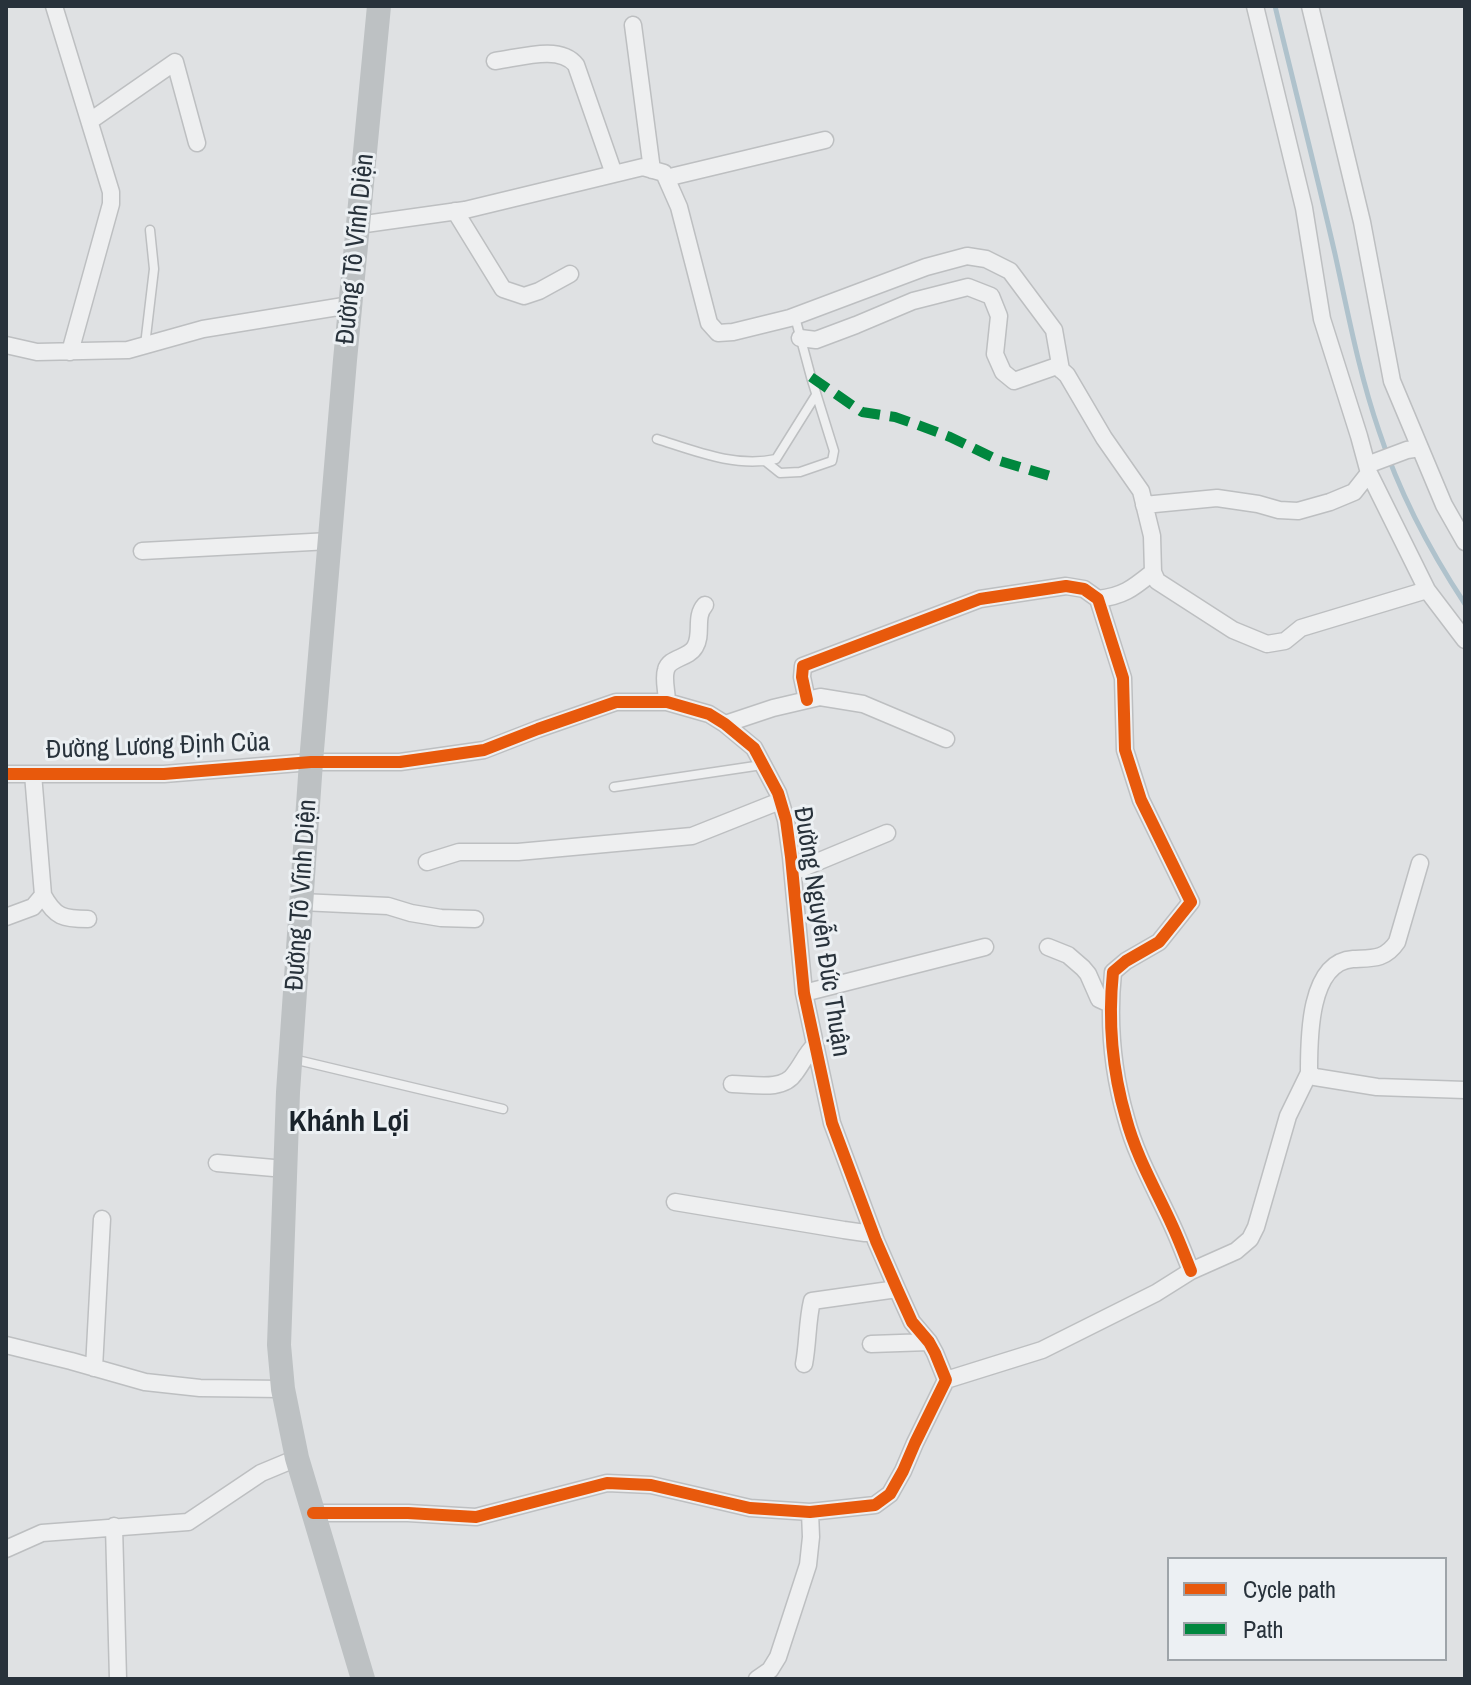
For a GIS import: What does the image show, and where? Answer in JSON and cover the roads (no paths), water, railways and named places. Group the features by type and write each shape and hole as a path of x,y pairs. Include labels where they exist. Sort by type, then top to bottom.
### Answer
{"main road":[{"name":"Đường Tô Vĩnh Diện","path":"363,1679 297,1458 283,1389 279,1345 290,1059 311,762 379,6"}],"street":[{"path":"54,6 108,180 111,204 70,352"},
{"path":"1255,6 1304,208 1322,319 1370,467 1427,590 1465,640"},
{"path":"1310,6 1362,222 1392,381 1414,449 1465,542"},
{"path":"633,25 659,174 679,207 709,323 718,333 795,317 926,267 967,256 986,259 1010,271 1054,330 1061,370"},
{"path":"495,61 555,53 570,57 576,65 614,174"},
{"path":"90,121 175,62 197,143"},
{"path":"358,225 455,211 643,167 659,174 825,140"},
{"path":"455,211 503,289 524,296 570,274"},
{"path":"800,338 816,340 913,301 968,287 991,296 999,316 995,354 1003,372 1014,381 1057,366 1067,375 1104,438 1141,491 1152,536 1153,572 1157,581 1233,630 1267,644 1285,641 1301,628 1427,590"},
{"path":"6,345 37,352 128,350 203,329 350,305"},
{"path":"1144,505 1217,498 1298,511 1354,492 1370,467 1414,449"},
{"path":"142,551 330,541"},
{"path":"1098,599 1128,592 1153,572"},
{"path":"807,700 803,666 980,599 1066,586 1084,589 1098,599 1123,678 1125,750 1141,800 1191,902 1159,942 1113,972 1110,1004 1112,1047 1126,1120 1191,1271"},
{"path":"667,702 666,668 670,662 690,653 697,644 699,615 705,605"},
{"path":"725,724 820,697 863,704 946,739"},
{"name":"Đường Nguyễn Đức Thuận","path":"311,762 400,762 484,750 616,702 667,702 709,714 754,748 786,820 804,993 832,1123 897,1289 912,1322 929,1342 946,1380"},
{"name":"Đường Lương Định Của","path":"6,774 164,774 311,762"},
{"path":"33,774 43,895 51,911 69,919 88,919"},
{"path":"427,862 459,852 518,852 692,836 780,801"},
{"path":"793,872 887,833"},
{"path":"313,1513 476,1517 607,1483 651,1485 750,1508 810,1512 875,1505 890,1494 946,1380 1042,1350 1156,1293 1191,1271 1236,1251 1250,1239 1288,1116 1309,1073 1309,1028 1322,981 1332,969 1349,959 1370,960 1391,952 1397,942 1420,863"},
{"path":"6,917 33,907 43,895"},
{"path":"301,902 388,906 441,918 475,919"},
{"path":"804,993 985,947"},
{"path":"1048,947 1075,960 1088,974 1099,999 1110,1004"},
{"path":"732,1084 776,1085 787,1082 814,1046"},
{"path":"1309,1073 1315,1077 1377,1087 1465,1090"},
{"path":"217,1163 285,1169"},
{"path":"675,1202 873,1232"},
{"path":"94,1368 102,1219"},
{"path":"804,1364 812,1301 897,1289"},
{"path":"871,1344 929,1342"},
{"path":"6,1345 145,1382 200,1388 283,1389"},
{"path":"6,1549 42,1533 188,1522 261,1473 297,1458"},
{"path":"757,1679 770,1670 778,1657 808,1565 810,1512"},
{"path":"114,1526 118,1679"}],"lane":[{"path":"145,346 154,269 150,230"},
{"path":"765,461 780,473 800,472 832,461 834,451 795,317"},
{"path":"657,439 723,458 759,462 776,459 816,395"},
{"path":"614,787 763,765"},
{"path":"290,1059 503,1109"}],"waterway":[{"path":"1275,6 1372,409 1406,499 1465,604"}],"district":[{"name":"Khánh Lợi","path":"349,1123"}]}
